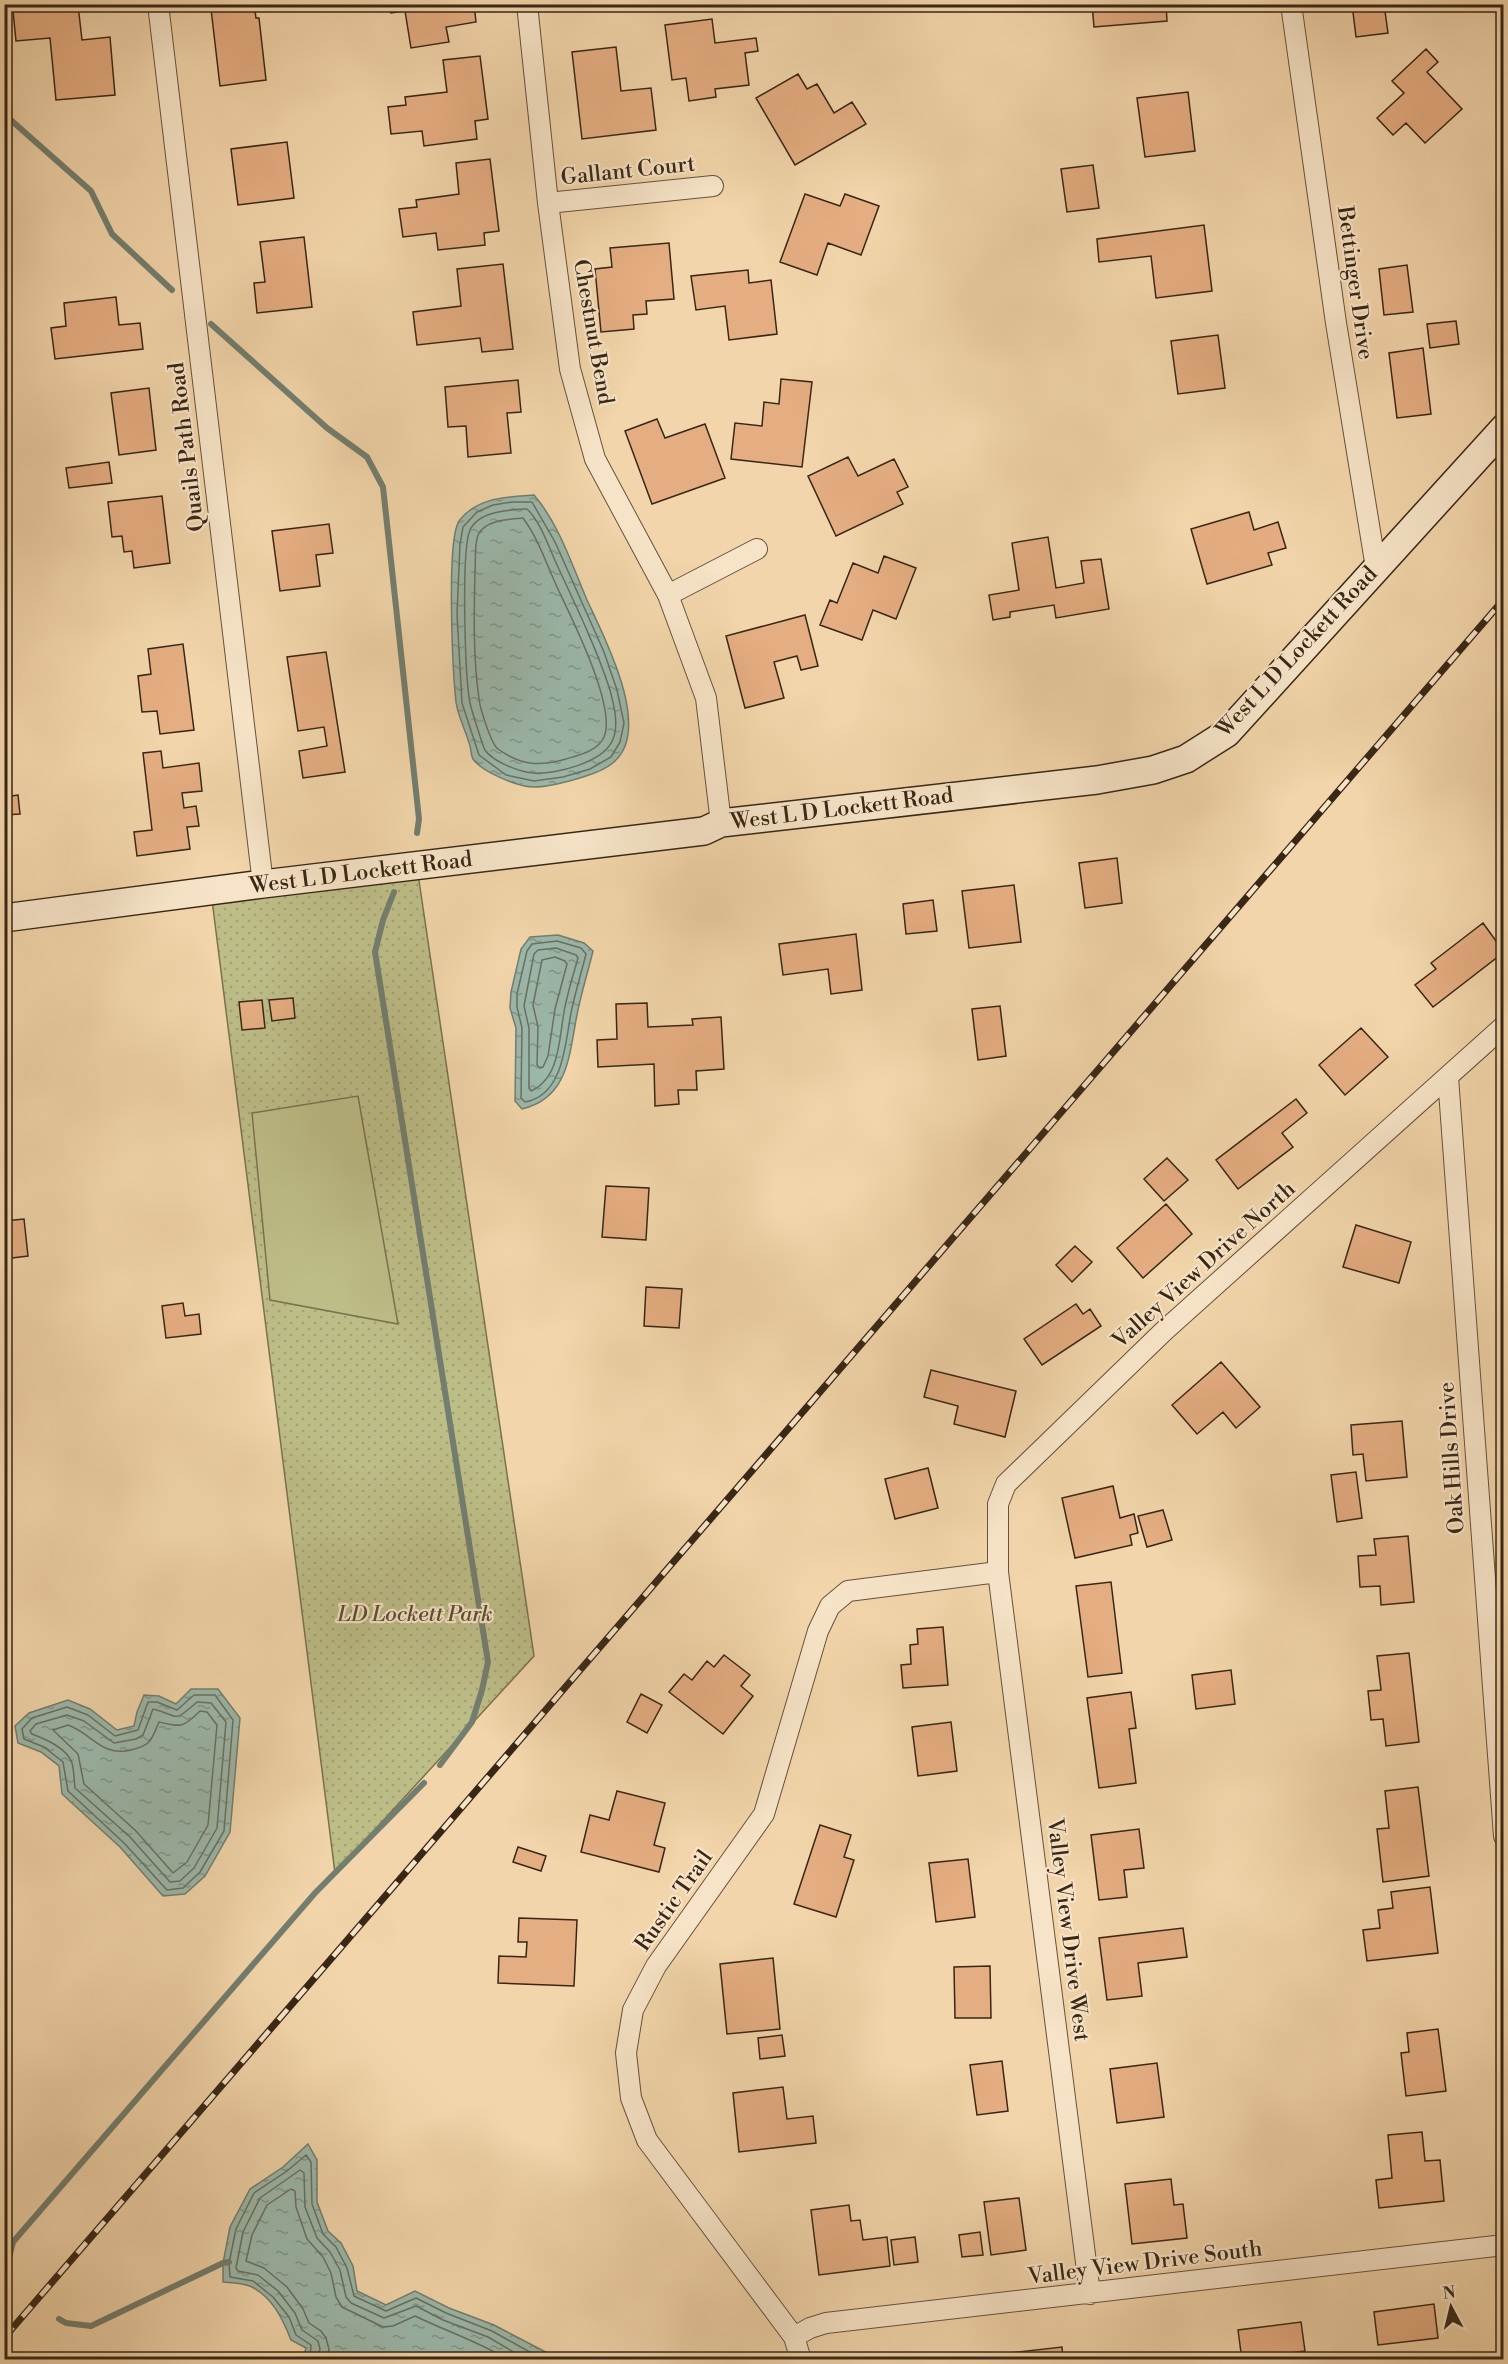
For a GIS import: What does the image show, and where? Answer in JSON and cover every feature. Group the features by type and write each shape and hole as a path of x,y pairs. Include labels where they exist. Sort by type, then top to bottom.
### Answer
{"main road":[{"name":"West L D Lockett Road","path":"4,918 704,831 721,823 1097,780 1153,770 1186,759 1227,733 1503,428"}],"street":[{"name":"Quails Path Road","path":"158,4 263,884"},
{"name":"Chestnut Bend","path":"527,4 548,203 570,369 595,459 668,595 706,698 721,823"},
{"name":"Bettinger Drive","path":"1291,4 1336,323 1376,568"},
{"name":"Gallant Court","path":"548,203 713,186"},
{"path":"668,595 757,549"},
{"name":"Valley View Drive North","path":"998,1572 998,1504 1006,1484 1164,1331 1503,1026"},
{"name":"Oak Hills Drive","path":"1448,1077 1503,1836"},
{"name":"Valley View Drive West","path":"998,1572 1090,2294"},
{"name":"Rustic Trail","path":"801,2360 794,2337 647,2140 631,2098 626,2054 633,2010 656,1966 764,1814 818,1631 830,1606 848,1591 998,1572"},
{"name":"Valley View Drive South","path":"794,2337 810,2328 826,2323 1503,2245"}],"green space":[{"name":"LD Lockett Park","path":"418,874 534,1656 335,1873 212,900"},
{"path":"358,1096 398,1324 270,1300 252,1113"}],"water":[{"path":"534,495 558,532 604,636 621,682 627,705 629,727 625,746 615,761 608,766 571,781 534,787 501,778 484,769 472,758 456,702 452,580 455,533 459,521 466,513 493,500"},
{"path":"558,935 584,943 593,951 564,1072 558,1085 549,1095 538,1103 522,1109 515,1101 516,1028 510,1008 511,992 521,949 530,937"},
{"path":"191,1689 218,1689 240,1718 230,1832 205,1876 185,1894 163,1896 120,1847 62,1794 59,1766 41,1752 18,1743 15,1726 29,1713 68,1700 90,1709 117,1730 134,1726 144,1695 159,1696 176,1704"},
{"path":"308,2144 317,2160 317,2202 328,2231 341,2243 353,2266 357,2291 386,2305 415,2291 449,2308 494,2325 559,2359 303,2359 306,2348 291,2340 271,2303 259,2291 238,2283 223,2282 223,2263 230,2227 250,2189 283,2167"}],"building":[{"path":"254,4 256,18 259,18 266,80 220,86 211,9"},
{"path":"390,4 474,4 476,22 446,27 449,42 411,48 405,11 391,13"},
{"path":"1092,4 1166,4 1167,21 1094,27"},
{"path":"1352,4 1384,4 1388,33 1356,37"},
{"path":"78,5 82,40 110,37 115,95 56,100 50,38 16,41 13,11"},
{"path":"712,19 715,43 756,38 758,51 745,53 749,85 715,89 716,97 689,101 686,78 672,80 665,25"},
{"path":"616,47 621,91 651,88 656,130 582,139 572,52"},
{"path":"1426,49 1438,62 1427,72 1462,109 1425,143 1406,123 1393,135 1377,118 1404,93 1392,81"},
{"path":"480,56 488,119 475,121 477,139 424,146 422,131 391,134 388,107 406,105 405,97 447,92 443,60"},
{"path":"798,74 807,89 817,84 834,113 852,102 866,124 795,165 756,98"},
{"path":"1188,92 1195,151 1145,157 1137,98"},
{"path":"287,142 294,198 238,205 231,149"},
{"path":"490,159 499,231 484,233 485,245 438,250 436,233 403,237 399,209 417,207 416,200 459,194 456,163"},
{"path":"1093,165 1099,208 1067,212 1061,169"},
{"path":"805,194 840,206 845,194 879,206 861,255 828,243 817,275 780,262"},
{"path":"1204,225 1212,291 1156,298 1151,256 1099,262 1097,239"},
{"path":"304,237 312,307 257,313 254,283 265,282 260,242"},
{"path":"669,243 674,299 646,301 647,314 633,315 634,329 601,332 595,269 612,267 610,248"},
{"path":"503,264 513,349 482,352 480,338 417,345 413,312 461,306 457,269"},
{"path":"1407,265 1413,312 1384,315 1379,269"},
{"path":"748,270 749,283 771,280 777,334 729,340 725,306 696,310 691,276"},
{"path":"116,297 119,325 140,323 143,349 55,359 51,328 66,326 64,303"},
{"path":"1456,321 1459,344 1430,348 1427,324"},
{"path":"1218,335 1225,388 1178,394 1171,341"},
{"path":"1423,348 1431,414 1397,418 1389,353"},
{"path":"781,379 812,382 802,467 731,459 735,423 762,426 764,402 779,404"},
{"path":"518,380 521,412 507,413 511,453 468,457 466,426 448,427 445,387"},
{"path":"149,388 156,450 119,455 111,393"},
{"path":"657,419 665,438 705,424 725,478 652,504 625,431"},
{"path":"848,457 858,476 894,459 908,487 897,492 903,504 836,536 808,476"},
{"path":"109,462 112,483 69,488 66,468"},
{"path":"162,496 170,563 134,568 132,551 124,552 122,536 112,537 108,502"},
{"path":"1249,512 1254,530 1278,522 1286,548 1268,553 1272,565 1207,584 1191,529"},
{"path":"329,524 333,553 316,555 320,586 280,591 272,531"},
{"path":"1048,537 1056,588 1084,583 1081,561 1101,559 1109,609 1056,618 1054,605 1010,612 1010,617 993,620 989,595 1019,590 1012,543"},
{"path":"884,556 916,568 896,619 873,610 862,640 820,625 830,600 837,603 853,563 878,573"},
{"path":"805,615 818,666 801,670 797,656 774,662 784,698 745,708 726,636"},
{"path":"183,644 194,730 160,734 157,711 142,712 138,676 151,674 148,649"},
{"path":"326,652 345,772 303,778 299,751 327,746 324,727 298,731 287,657"},
{"path":"161,751 163,768 199,763 202,791 182,793 184,808 196,806 199,826 187,827 190,849 137,856 134,832 152,830 143,753"},
{"path":"18,795 20,814 4,815 4,797"},
{"path":"1117,858 1122,903 1085,908 1079,863"},
{"path":"1014,885 1021,942 969,948 962,891"},
{"path":"933,900 937,931 906,934 903,904"},
{"path":"1483,923 1504,952 1433,1007 1415,985 1436,969 1431,963"},
{"path":"856,934 862,990 831,994 828,969 783,975 779,944"},
{"path":"293,998 295,1018 272,1021 269,1000"},
{"path":"262,1000 265,1028 242,1030 239,1002"},
{"path":"647,1003 648,1027 693,1025 692,1019 721,1017 724,1069 696,1071 697,1090 678,1090 679,1104 655,1106 654,1064 598,1067 597,1040 617,1039 616,1004"},
{"path":"1000,1006 1006,1056 978,1060 972,1009"},
{"path":"1361,1028 1388,1057 1345,1095 1319,1065"},
{"path":"1296,1099 1307,1113 1282,1133 1293,1147 1238,1189 1216,1160"},
{"path":"1167,1158 1188,1180 1164,1201 1144,1179"},
{"path":"606,1186 649,1188 646,1240 602,1237"},
{"path":"1166,1204 1192,1234 1143,1278 1117,1248"},
{"path":"24,1219 28,1256 4,1259 4,1221"},
{"path":"1356,1225 1411,1242 1399,1283 1343,1267"},
{"path":"1075,1246 1092,1262 1072,1282 1056,1265"},
{"path":"646,1287 682,1289 679,1328 644,1326"},
{"path":"183,1303 185,1316 199,1314 201,1334 166,1338 162,1306"},
{"path":"1076,1304 1083,1314 1090,1309 1101,1326 1042,1365 1024,1339"},
{"path":"1221,1362 1260,1407 1236,1428 1223,1412 1197,1434 1172,1405"},
{"path":"931,1370 1016,1391 1005,1437 954,1424 958,1406 924,1397"},
{"path":"1402,1421 1407,1477 1366,1481 1363,1454 1353,1455 1351,1425"},
{"path":"928,1468 938,1508 895,1519 885,1479"},
{"path":"1356,1472 1362,1518 1337,1522 1331,1475"},
{"path":"1113,1486 1120,1518 1134,1514 1138,1533 1130,1535 1132,1545 1075,1558 1062,1498"},
{"path":"1163,1510 1172,1540 1147,1547 1138,1516"},
{"path":"1408,1536 1414,1602 1381,1605 1380,1586 1360,1587 1358,1556 1376,1555 1374,1539"},
{"path":"1111,1582 1122,1673 1088,1677 1076,1586"},
{"path":"943,1627 948,1685 903,1688 901,1665 911,1664 910,1645 918,1644 917,1629"},
{"path":"1409,1653 1419,1742 1386,1746 1383,1719 1371,1720 1368,1691 1381,1690 1377,1656"},
{"path":"724,1655 750,1675 741,1686 753,1696 723,1734 669,1692 684,1674 692,1680 707,1661 714,1667"},
{"path":"1231,1670 1235,1704 1196,1709 1192,1675"},
{"path":"1131,1692 1136,1728 1129,1729 1136,1783 1099,1788 1087,1698"},
{"path":"641,1694 662,1705 647,1733 627,1722"},
{"path":"951,1722 957,1771 918,1776 912,1727"},
{"path":"1418,1787 1429,1876 1383,1882 1377,1829 1389,1828 1385,1791"},
{"path":"617,1791 665,1803 654,1845 665,1848 659,1872 581,1852 590,1815 609,1820"},
{"path":"820,1825 851,1835 844,1857 854,1860 836,1917 794,1904"},
{"path":"1139,1829 1144,1868 1124,1870 1127,1897 1099,1900 1091,1835"},
{"path":"518,1847 546,1856 541,1871 513,1862"},
{"path":"968,1859 975,1917 936,1922 929,1863"},
{"path":"1430,1887 1438,1953 1367,1961 1363,1930 1380,1928 1378,1910 1393,1908 1391,1892"},
{"path":"519,1918 577,1920 574,1986 498,1983 499,1956 526,1957 527,1942 518,1942"},
{"path":"1183,1928 1187,1957 1138,1963 1142,1996 1107,2000 1099,1938"},
{"path":"773,1958 780,2029 727,2034 720,1964"},
{"path":"990,1966 991,2018 955,2018 954,1967"},
{"path":"1438,2029 1446,2091 1406,2096 1401,2053 1409,2052 1407,2033"},
{"path":"782,2035 785,2056 760,2059 758,2038"},
{"path":"1002,2061 1008,2111 977,2115 970,2065"},
{"path":"1157,2063 1164,2117 1117,2123 1110,2069"},
{"path":"783,2087 787,2119 813,2116 816,2143 739,2152 733,2093"},
{"path":"1422,2132 1425,2161 1440,2160 1444,2201 1379,2208 1376,2180 1392,2178 1388,2135"},
{"path":"1171,2179 1174,2205 1183,2204 1187,2238 1132,2244 1125,2184"},
{"path":"1019,2198 1026,2250 991,2255 984,2202"},
{"path":"849,2205 851,2221 860,2220 863,2240 887,2237 890,2266 819,2275 811,2210"},
{"path":"980,2232 983,2255 962,2257 959,2235"},
{"path":"915,2237 918,2262 894,2265 891,2240"},
{"path":"1434,2304 1438,2338 1378,2345 1374,2312"},
{"path":"1301,2322 1305,2351 1268,2356 1269,2360 1242,2360 1238,2330"},
{"path":"1062,2347 1063,2360 977,2360 976,2357"}],"waterway":[{"path":"4,114 91,191 112,234 172,290"},
{"path":"211,324 327,428 367,457 383,487 419,819 417,833"},
{"path":"394,892 383,920 375,952 488,1662 472,1722 440,1765"},
{"path":"5,2273 13,2242 315,1893 424,1783"},
{"path":"59,2319 66,2323 91,2326 229,2262"}],"railway":[{"path":"4,2338 1504,599"}]}
